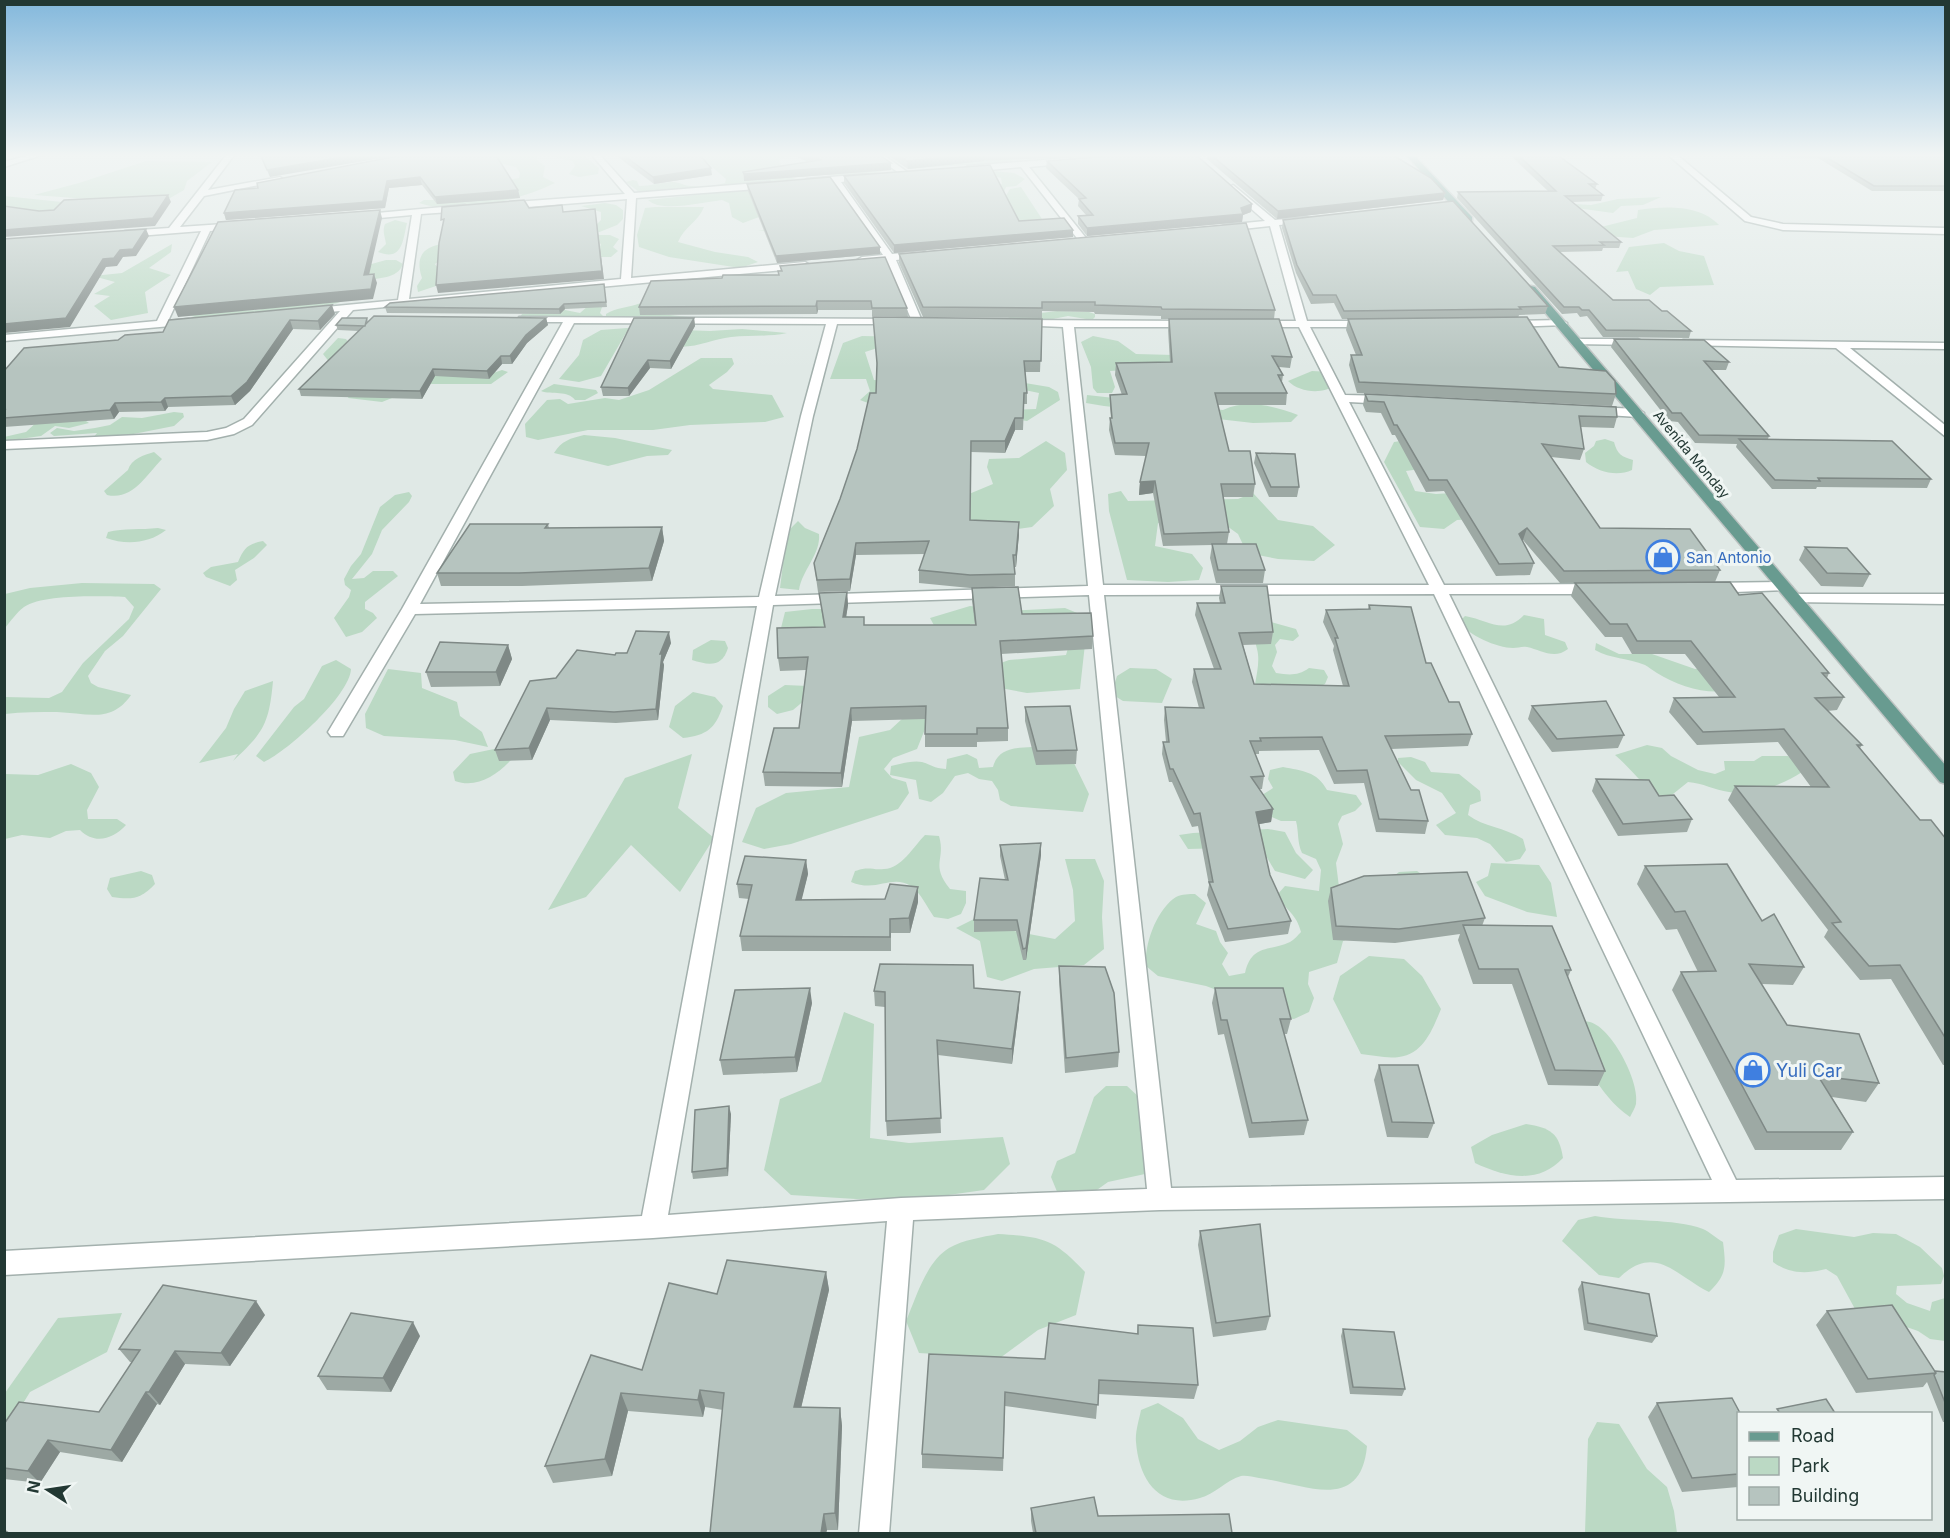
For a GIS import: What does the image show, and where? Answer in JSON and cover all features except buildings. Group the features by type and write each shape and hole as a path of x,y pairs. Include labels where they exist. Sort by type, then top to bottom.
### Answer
{"main road":[{"path":"1474,226 1478,229"},
{"name":"Avenida Monday","path":"1524,280 1946,778"}],"street":[{"path":"172,231 176,226"},
{"path":"112,235 242,226"},
{"path":"403,301 415,226"},
{"path":"626,280 630,226"},
{"path":"513,319 923,321 890,258 867,226"},
{"path":"1072,241 1089,240 1076,226"},
{"path":"1218,228 1249,226"},
{"path":"1275,226 1303,325 1440,591 1729,1191"},
{"path":"1775,226 1919,229 1942,233"},
{"path":"161,324 207,228"},
{"path":"856,261 935,254"},
{"path":"363,318 294,315 351,306 821,264"},
{"path":"4,445 207,436 230,431 248,422 351,306"},
{"path":"336,732 410,609 570,319"},
{"path":"5,339 205,321"},
{"path":"653,1227 766,601 807,416 832,322"},
{"path":"1010,322 1197,324"},
{"path":"1068,323 1160,1199"},
{"path":"1491,324 1562,323"},
{"path":"1245,324 1386,324"},
{"path":"1577,342 1648,342"},
{"path":"1672,343 1946,346"},
{"path":"1838,344 1946,433"},
{"path":"1341,398 1401,401"},
{"path":"1582,410 1638,413"},
{"path":"1689,588 1784,587"},
{"path":"410,609 766,601 1097,590 1618,589"},
{"path":"1795,599 1946,598"},
{"path":"4,1263 653,1227 901,1209 1160,1199 1946,1188"},
{"path":"874,1533 901,1209"}],"green space":[{"path":"385,226 406,226 403,242 393,254 378,252 386,244"},
{"path":"596,226 615,226 597,233"},
{"path":"640,226 690,226 678,242 715,252 748,257 758,262 740,268 669,257 639,247 637,235"},
{"path":"802,226 809,232 758,231"},
{"path":"1582,226 1709,226 1654,230 1633,238 1592,235"},
{"path":"596,235 610,235 619,239 613,247 618,251 611,257 596,257 601,245"},
{"path":"456,241 443,258 435,264 441,272 439,285 418,292 417,286 422,278 420,260 422,254 432,247"},
{"path":"1664,243 1679,251 1704,256 1714,285 1660,287 1650,295 1636,289 1628,271 1616,272 1629,247"},
{"path":"172,244 171,252 149,268 171,275 145,292 148,313 111,320 94,306 110,296 94,294 115,282 93,276 122,273"},
{"path":"386,260 396,260 403,264 392,275 362,283 341,302 198,318 179,312 181,293 199,288 230,311 258,310 274,306 357,268"},
{"path":"641,303 651,313 698,318 606,319 606,314 610,312"},
{"path":"588,306 602,307 600,313 603,316 591,322 520,317 522,314 565,310 580,313"},
{"path":"1057,311 1089,312 1095,314 1095,317 1092,320 1068,316 1048,320 1014,320 1008,317"},
{"path":"627,328 710,331 742,329 787,333 723,338 686,347 663,343 646,333 626,333 601,376 579,382 559,379 579,355 583,340 601,330"},
{"path":"862,336 912,337 865,352 874,380 940,385 977,375 1049,387 1058,392 1060,400 1027,421 989,415 1008,410 1036,409 1039,393 1015,388 881,408 860,400 870,391 866,379 830,379 843,343"},
{"path":"1093,336 1118,341 1136,354 1174,355 1220,364 1110,371 1115,387 1112,393 1097,393 1093,388 1091,367 1081,342"},
{"path":"338,338 346,339 348,342 342,346 343,349 493,373 502,370 508,372 491,384 427,384 382,402 348,398 351,390 323,354"},
{"path":"701,358 732,358 734,364 709,385 713,389 772,395 784,417 765,422 690,425 653,430 588,430 538,440 526,437 525,424 547,400 560,399 568,404 605,398 619,400 649,390"},
{"path":"1312,371 1331,372 1336,376 1336,384 1325,390 1312,391 1299,388 1288,381"},
{"path":"554,384 596,390 598,393 585,400 575,400 568,395 541,391"},
{"path":"1087,395 1223,410 1251,404 1298,415 1291,422 1253,423 1086,403"},
{"path":"174,412 183,413 184,417 174,426 98,441 93,438 97,433 54,436 50,433 57,428 74,431 110,425 122,417 142,418"},
{"path":"40,419 89,423 69,428 55,426 41,436 5,441 4,437 26,432"},
{"path":"584,435 615,438 672,450 668,455 647,456 608,466 554,453 567,441"},
{"path":"1414,439 1441,466 1406,471 1415,491 1436,494 1469,492 1492,518 1457,520 1444,529 1420,527 1384,462 1394,442"},
{"path":"1605,439 1614,442 1620,454 1633,460 1632,470 1620,473 1608,472 1586,462 1585,453 1594,446 1596,441"},
{"path":"1046,441 1065,453 1067,470 1050,489 1054,506 1032,527 972,535 957,499 993,484 987,467 989,459 1019,458"},
{"path":"154,452 162,459 139,485 124,494 107,495 104,491 128,470 135,460"},
{"path":"1121,491 1128,501 1238,499 1253,493 1278,520 1313,526 1335,545 1314,561 1278,559 1247,553 1238,534 1220,521 1158,523 1155,546 1192,554 1203,568 1199,580 1168,582 1127,580 1109,511 1108,494"},
{"path":"409,492 412,496 409,502 382,530 372,554 352,579 364,578 373,571 393,571 398,576 365,602 365,609 377,618 362,632 346,637 334,618 349,597 351,590 345,585 344,579 361,554 380,507 395,495"},
{"path":"798,521 805,528 819,534 819,541 799,590 780,588 787,532"},
{"path":"158,528 166,530 144,541 121,542 106,538 108,532"},
{"path":"263,541 267,545 254,558 235,570 237,580 230,586 206,577 203,573 211,567 238,562 247,547"},
{"path":"82,583 154,584 161,589 123,636 105,651 88,676 91,683 98,687 131,695 115,710 98,715 57,712 5,714 5,697 49,698 62,692 83,663 129,619 134,607 125,597 73,597 44,600 24,607 5,628 5,594 30,588"},
{"path":"970,606 1007,611 1065,608 1082,615 1085,644 1080,689 1027,693 989,686 990,667 1009,660 1066,655 1071,638 1002,623 970,624 970,642 936,629 930,618"},
{"path":"832,609 851,618 843,627 780,632 785,612"},
{"path":"1524,615 1544,619 1545,635 1565,642 1568,649 1553,654 1527,647 1499,646 1475,636 1460,621 1465,616 1503,626 1510,625"},
{"path":"1250,616 1296,629 1299,636 1293,641 1280,639 1275,645 1277,652 1272,666 1276,673 1293,674 1309,668 1324,670 1328,677 1325,684 1310,689 1290,690 1270,689 1255,684 1258,658 1251,631"},
{"path":"711,640 725,641 728,648 722,659 709,664 692,660 693,650"},
{"path":"1596,643 1619,654 1652,654 1695,669 1706,667 1725,691 1699,690 1681,685 1645,665 1595,650"},
{"path":"336,660 351,669 348,680 329,707 302,735 275,756 264,762 256,756 294,707 304,699 322,666"},
{"path":"1130,668 1156,669 1172,679 1162,703 1123,701 1115,696 1113,689 1117,676"},
{"path":"388,669 421,673 422,688 457,702 460,716 482,732 488,747 455,740 384,736 366,728 365,714"},
{"path":"273,681 267,718 252,742 233,761 238,754 199,763 226,728 245,691"},
{"path":"785,685 808,686 806,699 793,710 777,714 768,707 768,696"},
{"path":"693,692 715,697 723,706 717,720 709,730 683,738 669,727 675,706"},
{"path":"903,718 929,719 917,749 893,758 884,769 892,778 906,782 909,793 898,809 791,844 764,849 742,842 756,808 786,793 849,787 859,737 890,730"},
{"path":"1647,745 1662,748 1671,756 1698,770 1715,774 1725,770 1724,761 1754,761 1762,756 1788,756 1801,765 1802,772 1776,785 1757,791 1738,793 1688,782 1664,798 1643,783 1615,755"},
{"path":"1032,747 1071,757 1089,794 1083,812 1011,806 1000,800 998,790 992,781 979,779 968,773 955,776 943,793 931,802 919,799 916,780 890,775 891,766 911,762 922,762 946,769 947,759 967,754 977,759 979,768 993,767 999,756 1008,750"},
{"path":"494,749 507,752 512,759 493,775 479,782 455,781 453,772 470,754"},
{"path":"692,754 678,808 714,838 680,892 631,845 586,897 548,910 625,778"},
{"path":"1411,757 1425,762 1431,772 1459,774 1480,791 1481,801 1470,805 1468,815 1523,839 1526,850 1520,859 1506,862 1490,844 1477,838 1445,835 1436,825 1456,813 1442,793 1416,780 1398,762 1398,758"},
{"path":"71,764 91,773 99,787 87,810 88,819 117,819 126,825 110,837 98,839 80,830 66,831 50,838 22,835 5,839 5,774 38,775"},
{"path":"1283,767 1314,775 1327,790 1356,795 1362,804 1355,811 1342,816 1338,824 1343,844 1336,863 1339,887 1389,880 1399,872 1417,871 1429,879 1356,936 1343,941 1337,963 1309,972 1308,984 1314,998 1309,1012 1294,1019 1277,1017 1243,1000 1206,986 1158,976 1146,966 1147,948 1158,918 1169,903 1183,895 1195,894 1206,903 1196,924 1216,931 1228,953 1222,964 1229,976 1245,973 1252,957 1257,953 1290,942 1301,932 1294,916 1277,895 1285,886 1319,891 1321,870 1316,859 1302,853 1296,821 1281,821 1267,815 1262,795 1273,788 1268,779 1270,770"},
{"path":"1268,829 1285,832 1296,853 1313,870 1305,879 1275,871 1263,851 1226,848 1188,849 1179,835 1193,833"},
{"path":"925,835 939,836 940,868 944,881 950,889 966,891 966,903 961,914 948,919 934,917 918,892 904,883 890,882 869,886 851,882 855,871 867,868 884,869 896,865"},
{"path":"1065,859 1095,859 1104,881 1102,917 1104,949 1084,965 1034,969 1002,981 987,977 980,941 956,928 980,916 993,927 1055,939 1075,921 1073,890"},
{"path":"1491,863 1539,865 1551,883 1557,917 1527,912 1485,896 1476,882 1488,876"},
{"path":"141,871 152,875 155,884 150,889 136,897 112,897 107,889 110,878"},
{"path":"1369,956 1404,959 1422,976 1441,1009 1435,1024 1421,1046 1408,1055 1390,1058 1361,1054 1333,999 1340,976"},
{"path":"844,1012 874,1024 870,1138 909,1143 1003,1137 1010,1164 984,1190 927,1198 856,1199 791,1195 764,1170 780,1099 821,1082"},
{"path":"1566,1021 1590,1022 1598,1026 1607,1034 1623,1057 1636,1094 1636,1104 1630,1117 1608,1097 1592,1074"},
{"path":"1106,1086 1127,1086 1140,1098 1153,1158 1145,1174 1108,1182 1094,1192 1058,1194 1051,1177 1057,1161 1075,1153 1094,1097"},
{"path":"1526,1124 1542,1127 1556,1137 1563,1158 1553,1167 1543,1172 1521,1176 1498,1172 1475,1163 1471,1147 1492,1135"},
{"path":"1595,1216 1678,1223 1703,1229 1723,1242 1725,1264 1722,1275 1709,1292 1675,1271 1654,1263 1643,1263 1619,1278 1599,1275 1562,1241 1578,1220"},
{"path":"1796,1229 1854,1237 1873,1233 1896,1234 1920,1247 1942,1268 1944,1276 1941,1284 1897,1286 1896,1294 1907,1303 1930,1311 1932,1302 1945,1298 1945,1341 1930,1339 1918,1331 1855,1309 1837,1276 1826,1269 1798,1272 1785,1269 1773,1262 1773,1252 1779,1235"},
{"path":"998,1234 1026,1236 1046,1241 1064,1252 1085,1272 1076,1315 1038,1330 1000,1358 919,1353 906,1321 928,1271 941,1254 954,1245"},
{"path":"122,1313 107,1352 30,1392 5,1433 5,1393 58,1318"},
{"path":"1158,1403 1183,1418 1198,1439 1219,1450 1240,1441 1258,1427 1278,1420 1347,1430 1367,1446 1362,1467 1354,1481 1342,1488 1328,1490 1311,1488 1243,1476 1200,1498 1186,1501 1173,1500 1154,1489 1147,1480 1138,1456 1136,1434 1141,1410"},
{"path":"1597,1422 1619,1424 1647,1469 1667,1487 1677,1533 1585,1533 1588,1439"}],"place":[{"name":"San Antonio","path":"1663,557"},
{"name":"Yuli Car","path":"1753,1070"}]}
